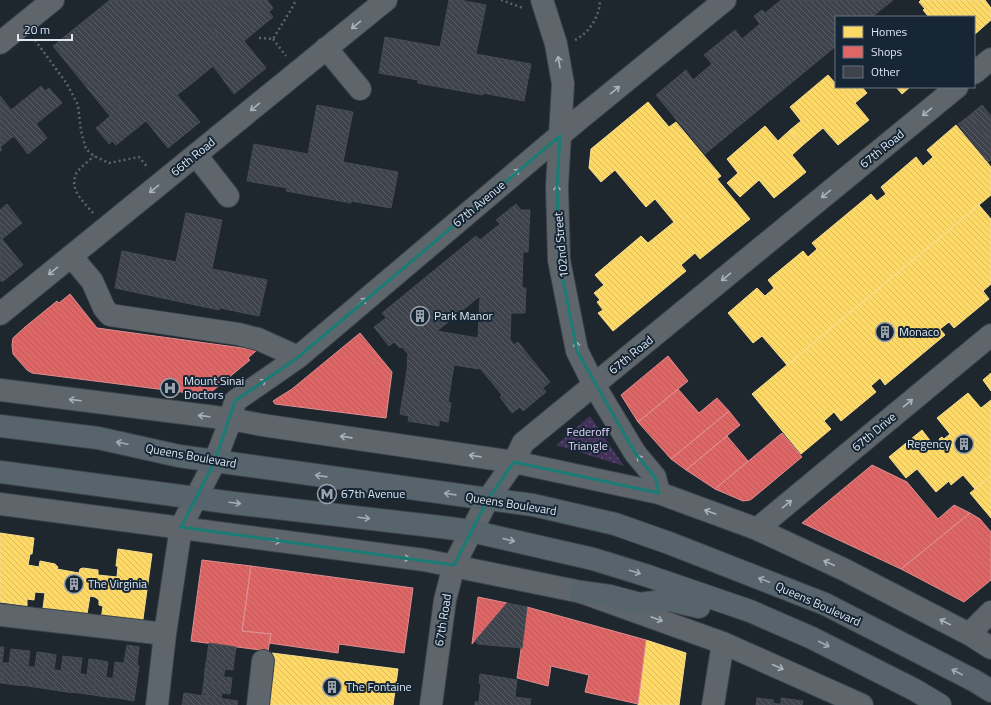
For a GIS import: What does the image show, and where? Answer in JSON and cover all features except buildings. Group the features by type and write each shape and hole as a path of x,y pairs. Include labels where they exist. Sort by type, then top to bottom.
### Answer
{"main road":[{"path":"0,411 69,421 98,438"},
{"name":"Queens Boulevard","path":"0,426 98,438 179,456 215,462 533,505 615,524 669,543 825,604 975,681 991,691"},
{"path":"0,472 424,524 471,531 593,559 750,611 819,642 915,690 940,705"},
{"path":"581,592 610,596 640,604 669,600 707,608 750,611"}],"street":[{"path":"0,43 53,0"},
{"name":"66th Road","path":"0,314 386,0"},
{"name":"67th Avenue","path":"157,705 165,634 181,527 215,462 231,419 235,401 298,357 560,136 725,0"},
{"name":"102nd Street","path":"536,5 556,44 563,84 556,186 559,260 577,351 594,385 635,453 656,477 659,493"},
{"path":"326,48 360,89"},
{"path":"975,72 991,59"},
{"name":"67th Road","path":"431,705 445,600 454,565 488,499 514,462 523,443 956,88"},
{"path":"196,155 228,196"},
{"path":"71,256 92,281 104,308 110,315 238,334 258,339 298,357"},
{"name":"67th Drive","path":"757,529 991,335"},
{"path":"0,373 9,391 231,419 262,425 514,462 659,493 757,529 843,569 969,634 991,648"},
{"path":"0,504 424,560 581,592 723,643 862,705"},
{"path":"969,634 991,612"},
{"path":"0,615 165,634"},
{"path":"713,705 723,643"},
{"path":"258,705 263,661"}],"path":[{"path":"273,39 296,0"},
{"path":"501,0 536,5"},
{"path":"571,42 581,37 593,24 599,12 600,0"},
{"path":"31,35 67,84 78,105 81,131 86,149 94,156 109,163 139,157 152,172"},
{"path":"259,38 273,39 288,59"},
{"path":"94,156 76,173 74,184 77,194 96,216"}],"highlighted area":[{"path":"560,136 557,186 559,260 577,351 635,453 655,477 659,493 514,462 488,499 454,565 181,527 215,461 235,401 297,358"}],"green space":[{"name":"Federoff Triangle","path":"590,416 624,466 556,445"}],"place":[{"name":"Park Manor","path":"420,316"},
{"name":"Monaco","path":"885,332"},
{"name":"Mount Sinai Doctors","path":"170,388"},
{"name":"Regency","path":"964,444"},
{"name":"67th Avenue","path":"327,494"},
{"name":"The Virginia","path":"74,584"},
{"name":"The Fontaine","path":"332,687"}]}
